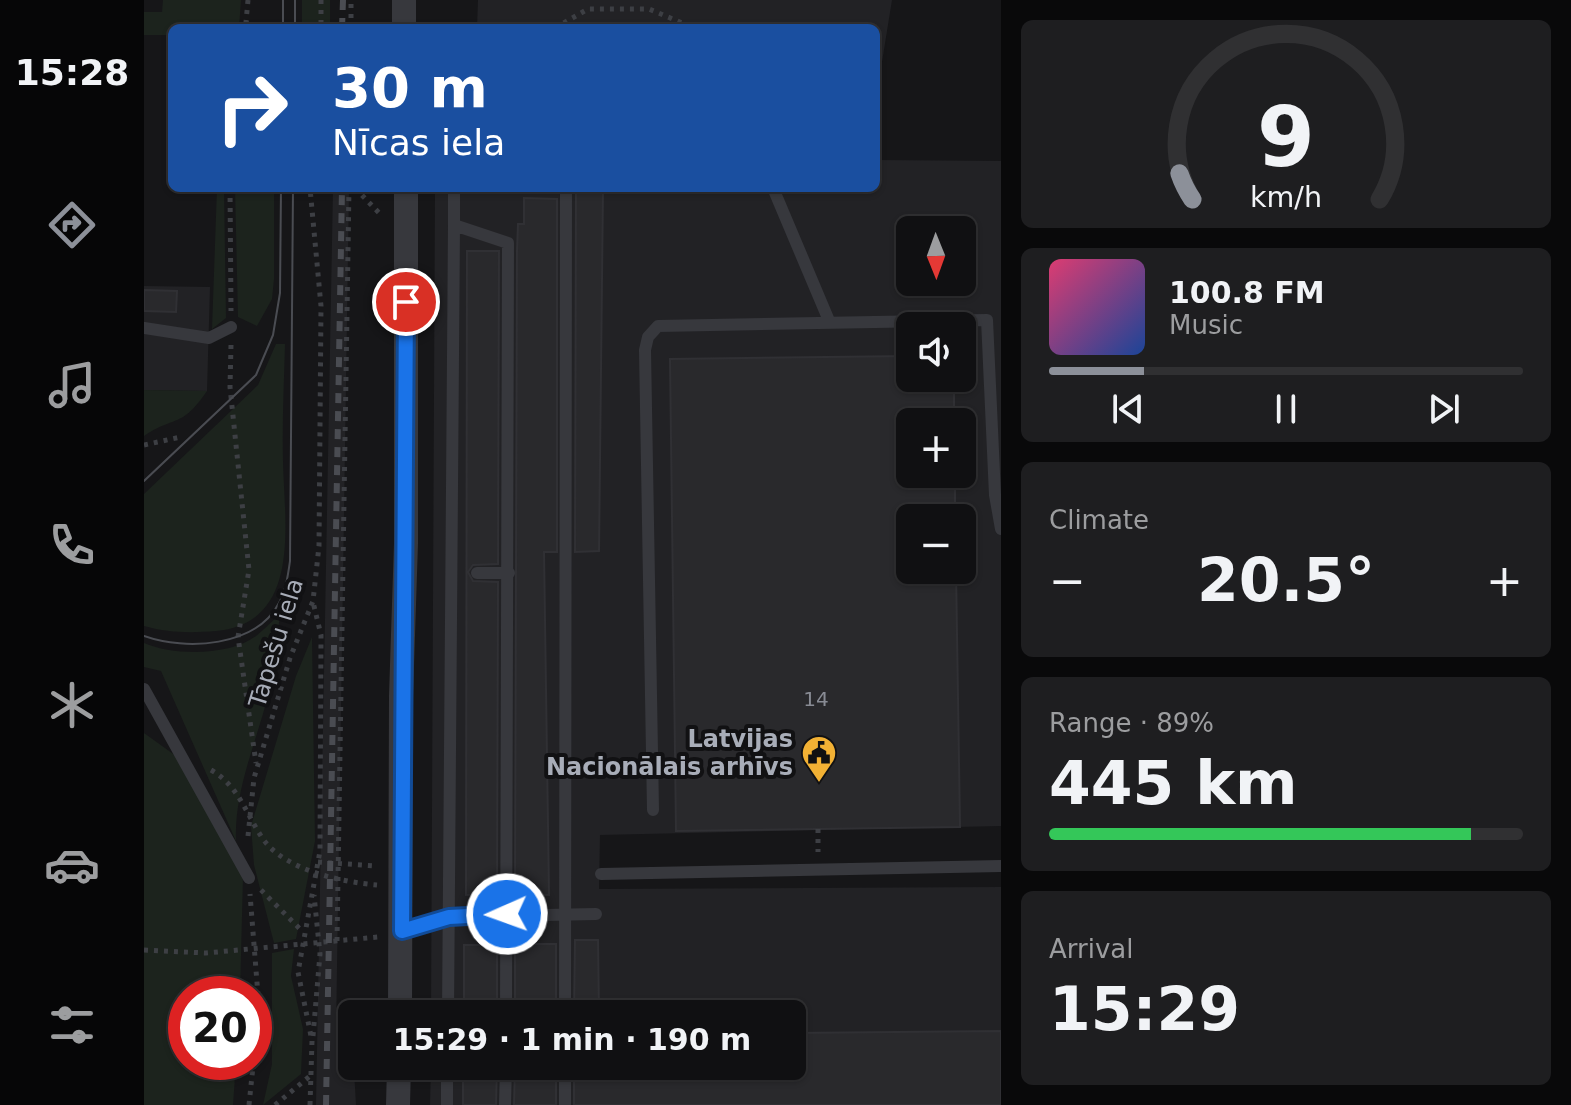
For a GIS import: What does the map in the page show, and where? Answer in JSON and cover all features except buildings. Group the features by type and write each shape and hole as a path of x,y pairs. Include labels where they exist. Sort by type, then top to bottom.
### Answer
{"street":[{"path":"404,0 404,24"},
{"path":"400,1000 406,192"},
{"path":"398,1105 399,1080"}],"lane":[{"path":"448,1000 454,192"},
{"path":"565,1000 566,192"},
{"path":"775,192 830,323"},
{"path":"454,225 508,243 506,1000"},
{"path":"653,810 645,350 648,337 658,326 987,320 995,495 1001,529"},
{"path":"144,328 209,338 232,331"},
{"path":"477,573 509,573"},
{"path":"144,689 249,878"},
{"path":"601,874 1001,866"},
{"path":"402,931 449,917 596,914"},
{"path":"447,1080 447,1105"},
{"path":"505,1105 506,1080"},
{"path":"565,1080 565,1105"}],"path":[{"path":"248,0 248,24"},
{"path":"321,0 321,24"},
{"path":"351,0 351,24"},
{"path":"562,24 588,9 649,9 685,24"},
{"path":"230,192 230,387 249,570 238,637 257,768"},
{"name":"Tapešu iela","path":"249,1105 259,1008 249,878 249,814 257,768 290,658 313,601 319,546 318,426 322,363 310,192"},
{"path":"337,941 349,192"},
{"path":"144,445 181,437"},
{"path":"312,1041 298,972 302,932 318,862 321,635 313,601"},
{"path":"184,760 200,763 235,788 265,842 316,874 338,880 402,876"},
{"path":"318,862 402,876"},
{"path":"249,878 302,932"},
{"path":"310,1105 319,942 313,888"},
{"path":"144,950 255,950 301,942 371,939 402,931"},
{"path":"275,1105 311,1075"}],"shaded area":[{"path":"163,0 241,0 239,24 168,24 168,35 144,35 144,12 162,12"},
{"path":"302,0 330,0 330,24 302,24"},
{"path":"478,0 892,0 880,74 880,24 477,24"},
{"path":"880,160 1001,161 1001,826 600,835 599,889 1001,887 1001,1105 430,1105 431,1080 806,1080 806,1000 431,1000 435,192 880,192"},
{"path":"217,192 224,192 226,318 212,329"},
{"path":"235,192 274,192 272,299 257,326 238,317"},
{"path":"333,192 349,192 336,1033 338,1080 355,1080 356,1105 316,1105"},
{"path":"144,286 210,287 207,391 144,390"},
{"path":"276,344 285,344 285,539 276,590 263,610 244,624 198,632 144,626 144,494 258,385"},
{"path":"144,390 207,391 184,416 144,436"},
{"path":"280,614 272,679 239,802 236,841 161,671 144,667 144,643 186,652 217,650 245,643"},
{"path":"312,637 315,841 296,939 274,943 254,865 251,826 296,676"},
{"path":"144,733 176,756 243,877 240,976 168,976 168,1080 235,1080 233,1105 144,1105"},
{"path":"294,949 291,976 303,1029 301,1074 263,1105 268,1080 272,1080 272,953"}],"tram line":[{"path":"283,0 283,24"},
{"path":"295,0 295,24"},
{"path":"144,481 256,375 273,335 280,293 281,192"},
{"path":"144,636 161,641 199,644 237,637 268,618 283,593 290,561 293,192"}],"railway":[{"path":"342,24 343,0"},
{"path":"326,1105 342,192"}],"place":[{"name":"Latvijas Nacionālais arhīvs","path":"819,784"}],"route":[{"path":"406,302 406,543 401,696 402,931 449,917 507,914"}]}
